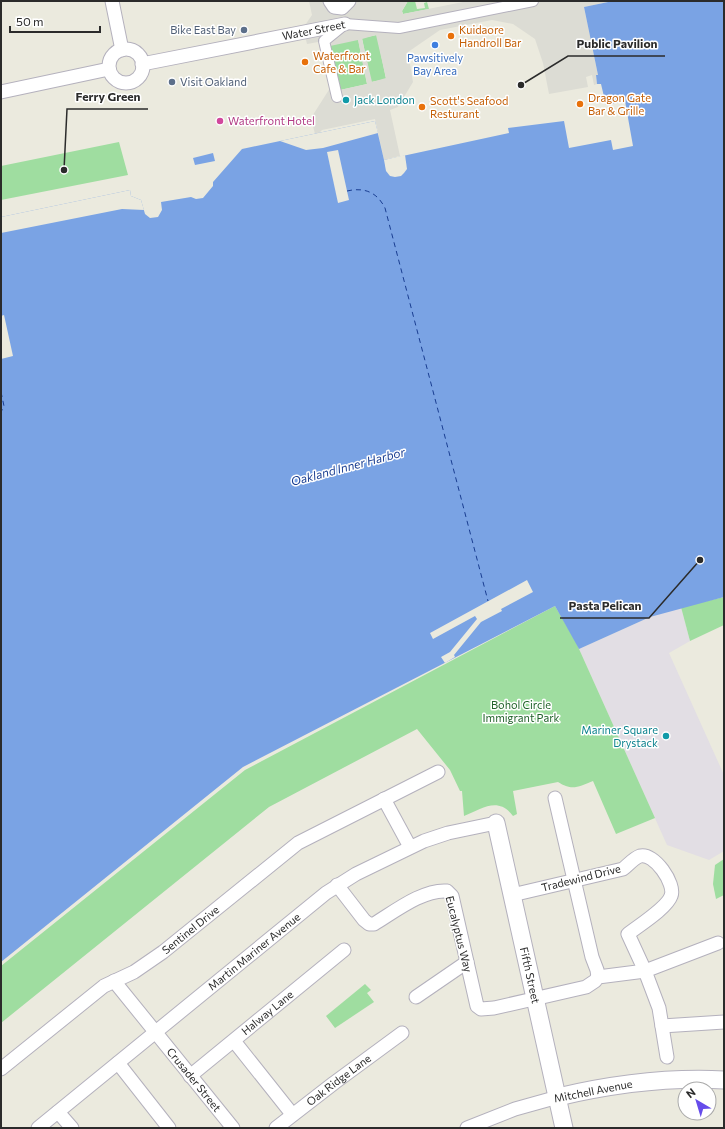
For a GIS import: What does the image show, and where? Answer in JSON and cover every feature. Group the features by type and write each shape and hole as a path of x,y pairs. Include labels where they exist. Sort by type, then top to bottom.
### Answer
{"street":[{"path":"112,1 122,50"},
{"path":"330,1 334,7 345,4 345,24 324,41 337,97"},
{"name":"Water Street","path":"142,64 345,24 399,28 533,1"},
{"path":"127,49 135,52 142,64 142,70 136,79 127,82 122,82 113,77 109,69 110,59 117,51 127,49"},
{"path":"1,92 109,69"},
{"name":"Sentinel Drive","path":"1,1068 104,986 143,967 298,843 438,772"},
{"path":"555,798 598,977"},
{"path":"384,799 410,847"},
{"name":"Martin Mariner Avenue","path":"38,1128 277,932 337,885 381,861 439,835 496,823"},
{"name":"Fifth Street","path":"496,823 564,1128"},
{"name":"Tradewind Drive","path":"512,895 623,869 641,856 648,856 658,864 672,886 672,894 668,902 628,934 645,971"},
{"name":"Eucalyptus Way","path":"337,885 364,920 369,924 374,924 412,901 435,891 447,891 452,896 477,1006 481,1009 494,1008 536,999"},
{"path":"536,999 586,987 598,977 645,971 718,943"},
{"name":"Halway Lane","path":"190,1076 344,950"},
{"path":"416,997 467,962"},
{"path":"645,971 659,1008 667,1057"},
{"name":"Crusader Street","path":"114,981 233,1128"},
{"path":"662,1026 724,1022"},
{"name":"Oak Ridge Lane","path":"276,1128 292,1114 402,1033"},
{"path":"234,1041 292,1114"},
{"path":"118,1063 169,1128"},
{"name":"Mitchell Avenue","path":"468,1128 515,1110 558,1097 610,1086 635,1082 687,1079 724,1080"},
{"path":"58,1112 72,1128"}],"shaded area":[{"path":"309,1 408,1 402,11 403,14 468,1 613,1 584,7 598,75 596,76 597,84 594,85 592,75 586,77 588,87 549,94 543,63 535,39 513,24 492,20 440,30 408,52 413,82 398,107 390,110 400,156 384,160 375,119 322,130 315,134 311,118 332,85 323,46 318,42 307,44 303,28 312,15","holes":["376,35 386,78 372,82 362,39","358,40 367,84 340,90 330,46"]},
{"name":"Mariner Square Drystack","path":"681,607 690,641 669,653 724,775 724,851 709,860 667,845 579,649 650,617"}],"green space":[{"path":"408,1 415,1 417,9 425,8 424,3 427,2 429,9 403,14 402,11"},
{"path":"377,35 386,79 371,82 362,38"},
{"path":"358,39 367,84 340,90 330,45"},
{"path":"119,142 128,175 1,200 1,166"},
{"path":"724,597 724,625 690,641 681,607"},
{"name":"Bohol Circle Immigrant Park","path":"555,606 575,640 655,818 616,834 593,781 575,787 563,785 558,782 513,791 517,814 513,816 507,810 496,805 483,808 464,816 462,791 460,791 450,770 417,729 269,807 1,1023 1,966 245,770"},
{"path":"724,859 724,895 716,899 713,884 715,865"},
{"path":"365,984 371,990 367,993 374,1002 335,1028 326,1016"}],"water":[{"name":"Oakland Inner Harbor","path":"613,1 724,1 724,597 650,617 579,649 555,606 243,767 1,962 1,217 130,190 131,196 141,200 145,214 150,218 158,217 162,210 161,202 191,197 196,199 203,198 213,186 213,182 242,149 375,121 384,160 509,133 508,128 564,121 569,148 611,140 613,150 633,146 625,101 606,105 601,84 597,84 596,75 598,75 584,7"},
{"path":"213,153 215,161 195,165 193,158"}],"pier":[{"path":"375,121 378,133 323,148 306,150 280,141"},
{"path":"338,150 349,200 338,203 327,152"},
{"path":"405,155 407,169 401,176 390,176 386,171 384,160"},
{"path":"130,190 131,196 141,200 144,210 122,209 1,233 1,217"},
{"path":"4,315 13,356 1,359 1,316"},
{"path":"527,580 533,592 501,609 502,611 481,622 454,655 455,657 445,663 441,657 450,652 477,619 475,616 433,639 430,633"}],"ferry route":[{"path":"347,191 364,190 369,192 378,198 385,208 488,601"},
{"path":"1,392 4,406 1,412"}],"place":[{"name":"Bike East Bay","path":"244,30"},
{"name":"Kuidaore Handroll Bar","path":"451,36"},
{"name":"Pawsitively Bay Area","path":"435,45"},
{"name":"Waterfront Cafe & Bar","path":"305,62"},
{"name":"Visit Oakland","path":"172,82"},
{"name":"Public Pavilion","path":"521,85"},
{"name":"Jack London","path":"346,100"},
{"name":"Dragon Gate Bar & Grille","path":"580,104"},
{"name":"Scott's Seafood Resturant","path":"422,107"},
{"name":"Waterfront Hotel","path":"220,121"},
{"name":"Ferry Green","path":"64,170"},
{"name":"Pasta Pelican","path":"700,560"},
{"name":"Mariner Square Drystack","path":"666,736"}]}
